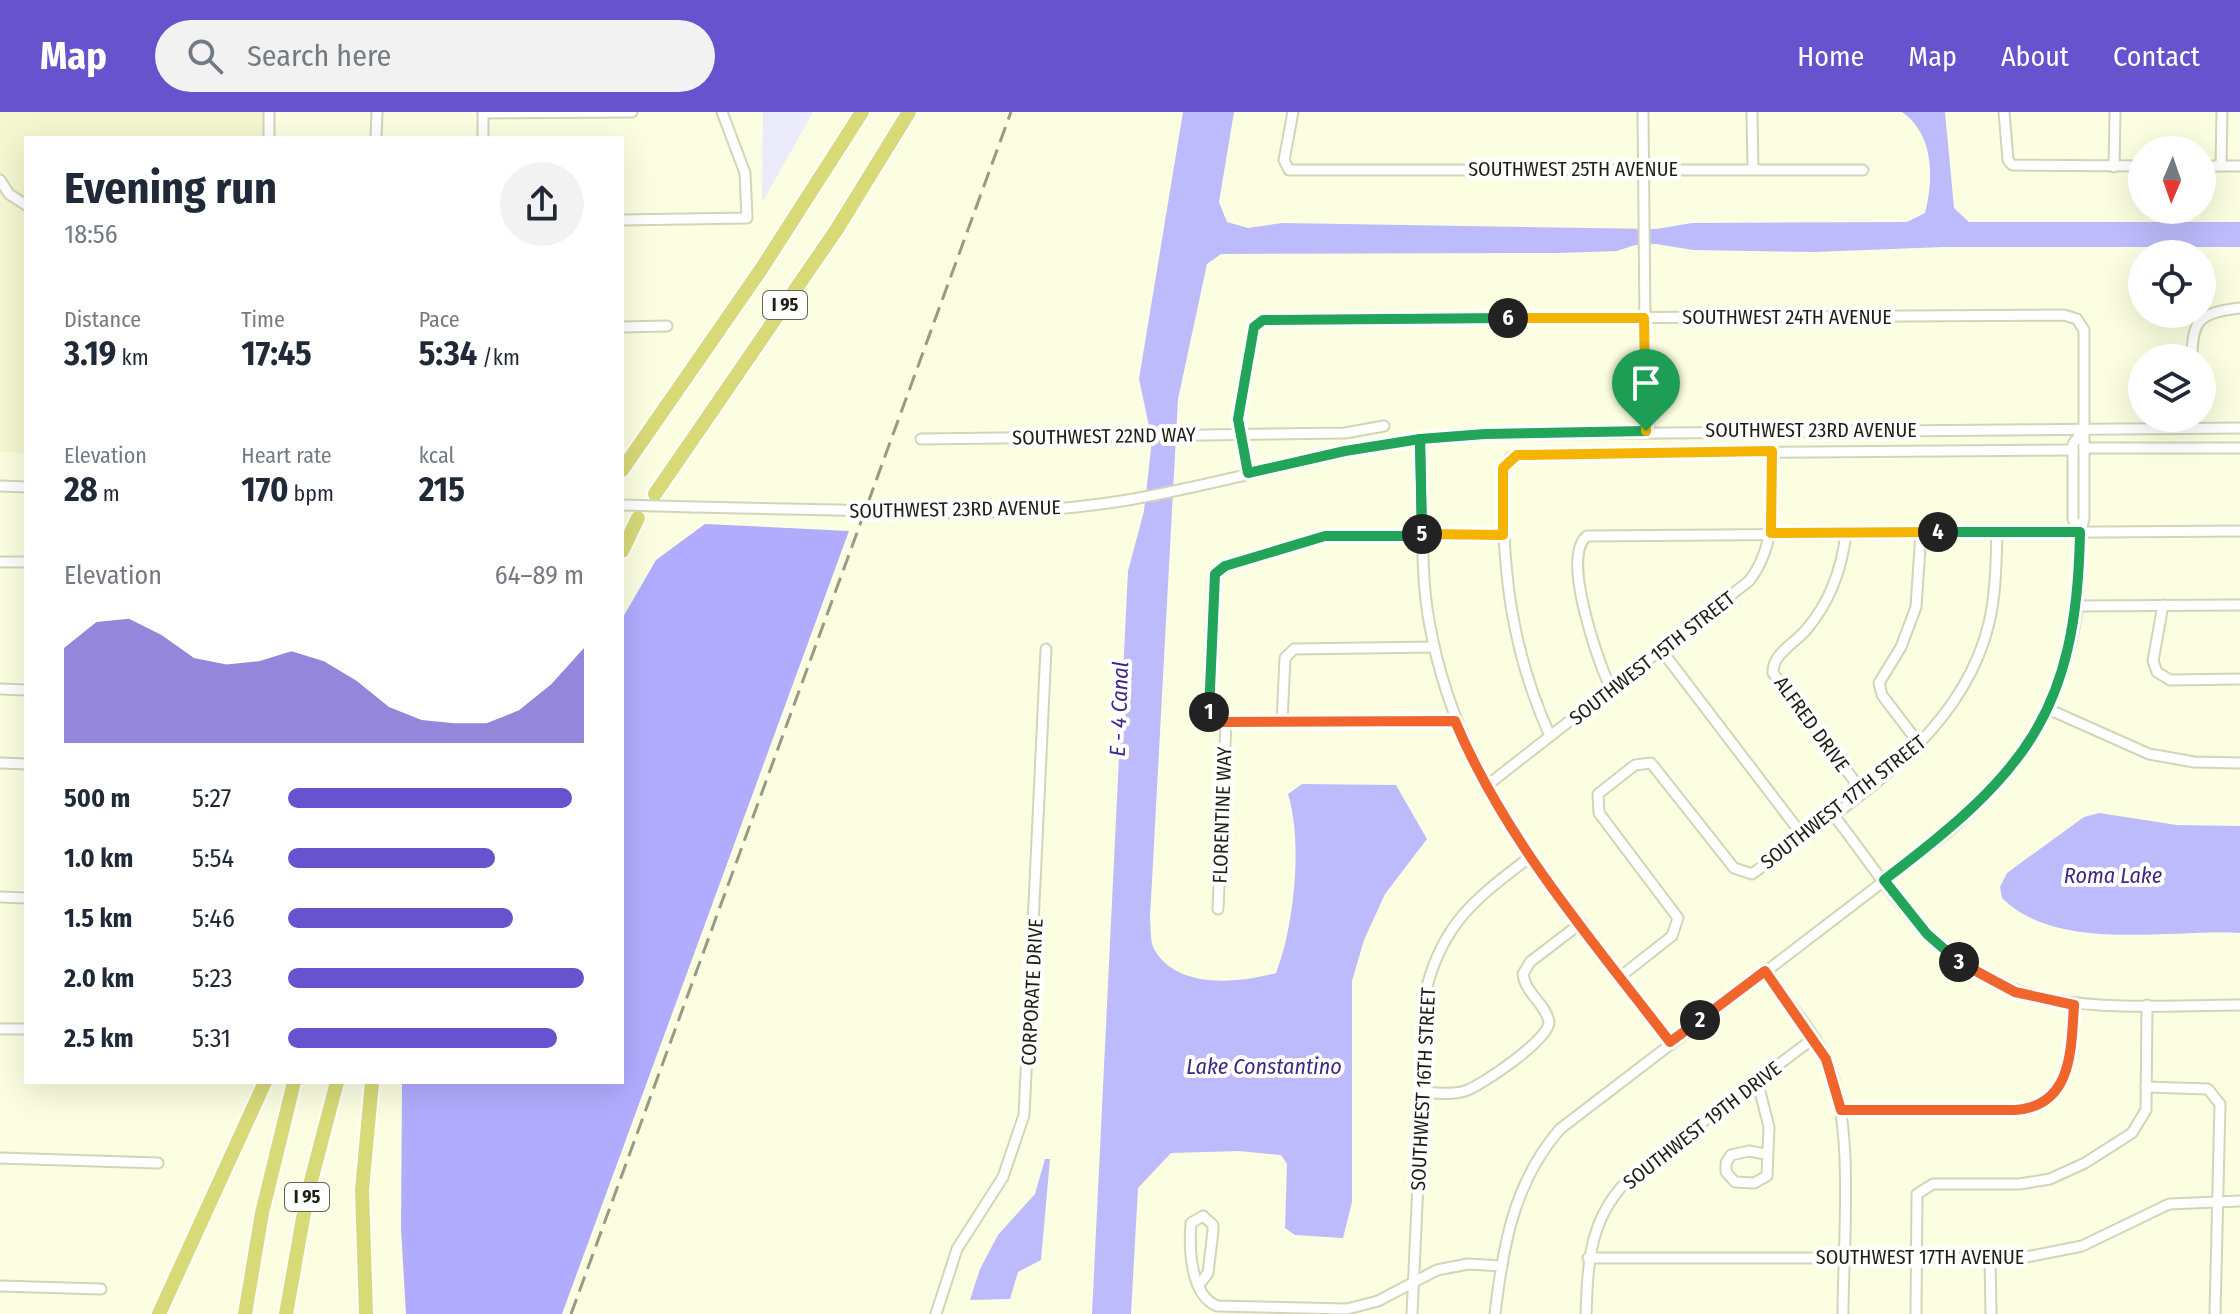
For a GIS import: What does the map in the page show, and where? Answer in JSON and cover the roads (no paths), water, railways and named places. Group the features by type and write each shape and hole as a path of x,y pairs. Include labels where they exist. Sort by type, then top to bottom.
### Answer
{"highway":[{"name":"I 95","path":"624,467 762,268 862,112"},
{"name":"I 95","path":"655,494 837,229 909,112"},
{"path":"624,538 638,517 624,547"},
{"path":"159,1314 264,1084"},
{"name":"I 95","path":"245,1314 262,1213 294,1084"},
{"name":"I 95","path":"286,1314 307,1196 336,1084"},
{"path":"366,1314 362,1190 372,1084"}],"street":[{"path":"269,112 269,136"},
{"path":"376,136 377,112"},
{"path":"483,136 483,112 632,112"},
{"path":"624,220 747,218 745,173 722,112"},
{"name":"SOUTHWEST 25TH AVENUE","path":"1293,112 1285,166 1289,170 1863,170"},
{"path":"1643,112 1646,431"},
{"path":"1752,112 1753,169"},
{"path":"2004,112 2008,160 2018,167 2128,166"},
{"path":"2114,167 2115,112"},
{"path":"2221,166 2222,112"},
{"path":"2216,166 2240,166"},
{"path":"0,180 9,194 24,204"},
{"path":"2193,344 2195,326 2213,312 2240,308"},
{"name":"SOUTHWEST 24TH AVENUE","path":"1239,433 1240,402 1257,322 2064,315 2077,319 2084,330 2084,429"},
{"path":"624,327 667,326"},
{"name":"SOUTHWEST 22ND WAY","path":"921,439 1345,433 1384,426"},
{"name":"SOUTHWEST 23RD AVENUE","path":"2216,426 2240,428"},
{"name":"SOUTHWEST 23RD AVENUE","path":"624,505 1007,513 1131,499 1345,451 1420,439 1485,434 1646,431 2128,427"},
{"path":"1495,1314 1513,1208 1541,1153 1577,1113 1948,832 1993,790 2020,757 2048,709 2066,660 2077,606 2080,532 2084,519 2084,429"},
{"path":"2080,532 2073,519 2073,450 2084,429"},
{"path":"1239,433 1248,473"},
{"path":"1420,439 1425,598 1434,647 1455,721 1485,787 1530,857 1670,1042"},
{"path":"2084,448 2240,448"},
{"path":"1550,736 1529,685 1512,626 1503,535 1502,475 1506,462 1523,454 2073,450"},
{"name":"SOUTHWEST 15TH STREET","path":"1485,787 1749,581 1761,564 1771,533 1772,451"},
{"path":"0,486 24,487"},
{"path":"1611,690 1583,600 1578,552 1583,539 1594,535 2240,531"},
{"path":"1920,745 1882,695 1879,683 1901,647 1916,607 1921,532"},
{"name":"SOUTHWEST 17TH STREET","path":"1621,976 1672,936 1678,918 1596,807 1598,794 1635,765 1651,763 1657,766 1739,872 1752,874 1920,745 1952,707 1976,662 1994,597 1997,532"},
{"name":"ALFRED DRIVE","path":"1846,533 1840,567 1827,600 1807,630 1773,666 1776,679 1862,791"},
{"path":"1455,721 1226,722 1213,717 1208,705 1213,581 1219,569 1325,536 1503,535"},
{"path":"0,562 24,562"},
{"path":"2163,605 2153,661 2161,676 2170,680 2240,679"},
{"path":"2077,606 2240,605"},
{"path":"1282,722 1285,658 1294,649 1434,647"},
{"name":"CORPORATE DRIVE","path":"936,1314 957,1249 1003,1177 1024,1115 1046,649"},
{"path":"1662,651 1803,836"},
{"path":"0,689 24,690"},
{"path":"2048,709 2149,754 2194,762 2240,763"},
{"name":"FLORENTINE WAY","path":"1218,909 1226,722"},
{"path":"0,763 24,764"},
{"path":"1832,813 1927,934 1957,961 2015,992 2074,1005 2240,1005"},
{"name":"SOUTHWEST 16TH STREET","path":"1412,1314 1425,1000 1437,953 1473,901 1530,857"},
{"path":"0,897 24,898"},
{"path":"1422,1092 1458,1092 1477,1086 1543,1037 1549,1025 1548,1018 1526,986 1523,974 1530,962 1581,923"},
{"path":"1765,971 1814,1038 1832,1073 1841,1110 1843,1314"},
{"path":"1841,1110 2015,1110 2035,1106 2057,1090 2068,1072 2074,1005"},
{"path":"1916,1314 1916,1200 1926,1185 2032,1183 2068,1172 2137,1128 2146,1110 2147,1005"},
{"path":"0,1029 24,1029"},
{"name":"SOUTHWEST 19TH DRIVE","path":"1586,1314 1588,1258 1596,1224 1623,1184 1814,1038"},
{"path":"1757,1080 1769,1127 1768,1171 1758,1182 1735,1182 1726,1172 1728,1159 1735,1153 1766,1154"},
{"path":"2146,1087 2202,1087 2218,1097 2215,1314"},
{"path":"0,1158 158,1163"},
{"name":"SOUTHWEST 17TH AVENUE","path":"1588,1258 1990,1258 2060,1253 2104,1237 2154,1209 2184,1201 2240,1201"},
{"path":"1199,1285 1208,1273 1213,1225 1203,1216 1191,1223 1192,1273 1204,1298 1217,1306 1331,1310 1378,1301 1414,1280 1452,1266 1502,1266"},
{"path":"1990,1258 1991,1314"},
{"path":"0,1286 101,1289"}],"water":[{"name":"Lake Constantino","path":"1183,112 1234,112 1219,202 1227,222 1248,228 1282,223 1656,229 1692,223 1907,222 1925,213 1930,171 1926,144 1913,121 1902,112 1945,112 1954,208 1969,222 2240,222 2240,247 2216,247 2216,240 2128,240 2128,247 1944,247 1814,252 1693,250 1656,244 1635,245 1617,251 1558,253 1221,254 1207,264 1178,399 1150,918 1154,949 1164,962 1193,977 1227,981 1276,973 1288,932 1296,860 1293,814 1288,794 1302,784 1396,785 1427,839 1385,894 1364,940 1352,981 1352,1202 1343,1238 1295,1235 1285,1228 1287,1164 1281,1155 1239,1151 1171,1153 1138,1188 1131,1314 1092,1314 1128,571 1144,511 1152,440 1139,379"},
{"name":"Roma Lake","path":"2099,813 2177,825 2240,826 2240,933 2115,935 2083,932 2053,926 2025,915 2002,898 2000,887 2007,873 2084,817"},
{"path":"1045,1159 1050,1159 1041,1260 1018,1272 1010,1299 970,1300 980,1269 998,1235 1035,1194"}],"railway":[{"path":"571,1314 1011,112"}],"water label":[{"name":"E - 4 Canal","path":"1119,709"}]}
